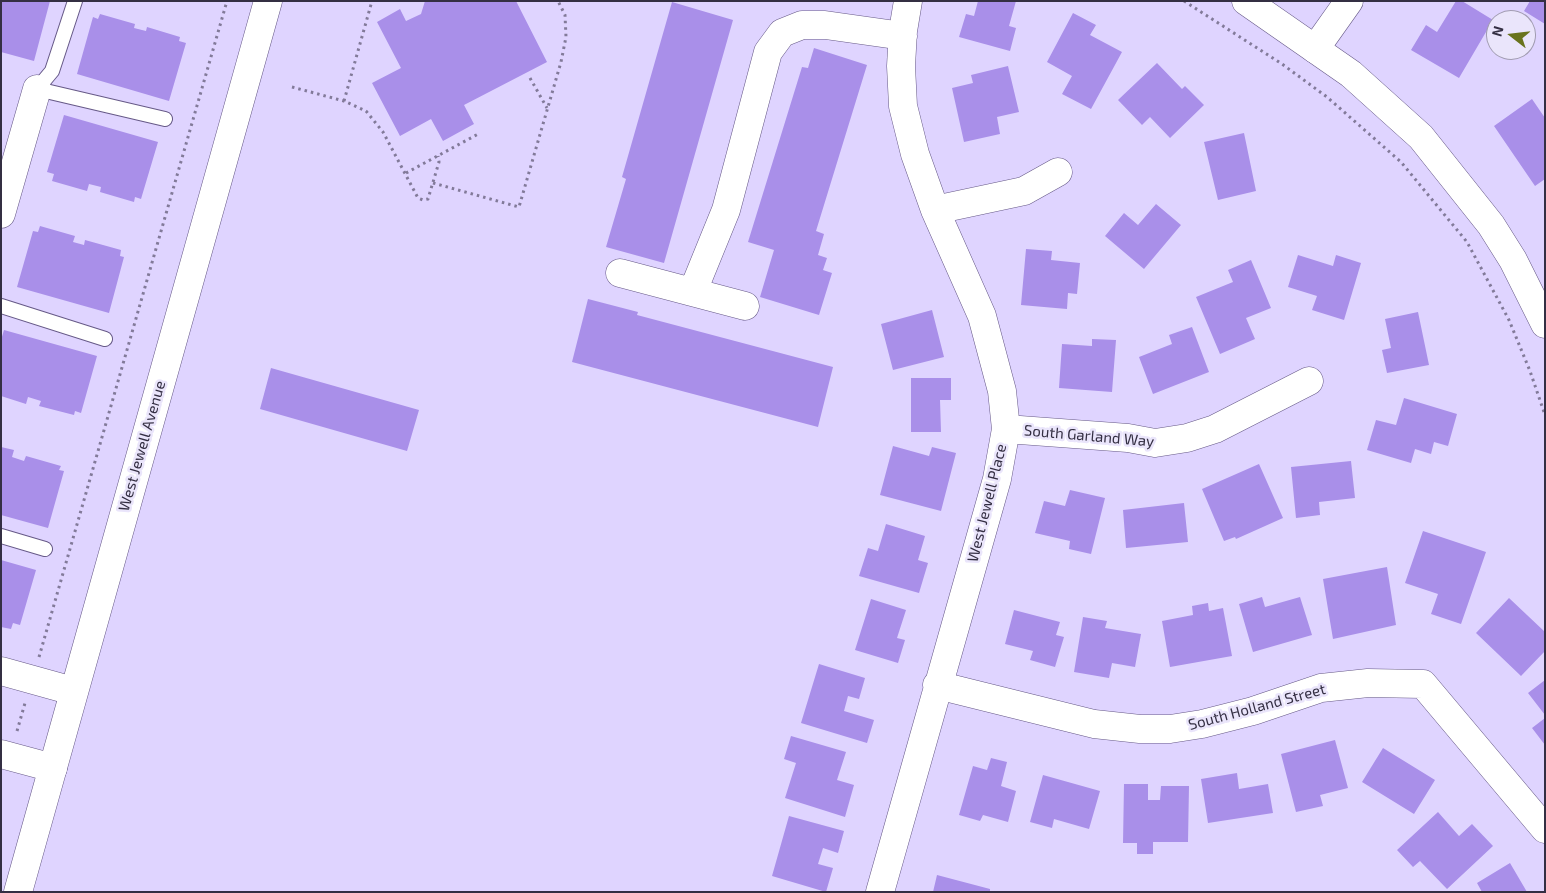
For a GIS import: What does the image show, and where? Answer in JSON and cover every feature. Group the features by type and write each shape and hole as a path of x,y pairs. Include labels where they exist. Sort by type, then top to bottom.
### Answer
{"street":[{"name":"West Jewell Avenue","path":"18,892 268,1"},
{"name":"West Jewell Place","path":"880,892 937,685 997,479 1006,428 1002,391 982,316 935,210 915,154 903,106 902,36 908,1"},
{"path":"1246,1 1351,74 1421,137 1454,175 1491,225 1513,260 1545,324"},
{"path":"1315,49 1349,1"},
{"path":"693,292 726,210 768,52 782,33 802,25 825,25 902,36"},
{"path":"1,214 37,89"},
{"path":"935,210 1024,191 1058,172"},
{"path":"620,273 745,306"},
{"name":"South Garland Way","path":"1006,428 1128,438 1155,443 1215,429 1309,381"},
{"path":"1,671 74,691"},
{"name":"South Holland Street","path":"937,685 1094,724 1140,729 1170,729 1202,724 1253,711 1321,688 1368,683 1423,684 1545,829"},
{"path":"9,744 53,768"}],"lane":[{"path":"75,1 52,71 37,89 165,119"},
{"path":"1,306 106,339"},
{"path":"1,536 45,548"}],"path":[{"path":"37,662 227,1"},
{"path":"344,101 372,1"},
{"path":"433,183 519,208 561,62 566,37 565,15 558,1"},
{"path":"1187,2 1282,64 1327,97 1401,162 1466,242 1509,320 1530,371 1545,415"},
{"path":"530,78 547,108"},
{"path":"292,87 358,106 374,119 406,173 418,198 422,200 428,199 439,162 438,156"},
{"path":"406,173 480,132"},
{"path":"9,744 26,701"}],"building":[{"path":"1,1 50,1 34,61 1,52"},
{"path":"425,1 516,1 547,62 464,105 474,124 443,141 431,119 400,136 372,83 401,68 377,22 400,9 406,21 421,14"},
{"path":"978,1 1016,1 1009,26 1016,28 1010,51 959,37 966,14 974,16"},
{"path":"1456,1 1462,1 1486,16 1486,32 1459,78 1411,50 1426,25 1437,32"},
{"path":"1530,1 1545,1 1545,24 1536,18 1536,10 1525,10"},
{"path":"672,2 733,20 664,263 606,247 626,179 622,177"},
{"path":"1073,13 1096,25 1090,35 1122,52 1091,109 1062,94 1072,76 1047,62"},
{"path":"100,14 135,24 134,28 146,31 147,27 180,37 179,41 186,43 169,101 77,74 93,17 98,19"},
{"path":"814,48 867,65 816,231 824,234 818,255 827,258 823,270 832,273 819,315 760,297 774,250 748,242 802,67 808,68"},
{"path":"1157,63 1182,89 1185,86 1204,105 1170,138 1150,117 1142,125 1118,100"},
{"path":"1008,66 1019,112 997,117 1000,134 964,142 952,88 973,83 971,75"},
{"path":"1532,99 1545,118 1545,179 1535,186 1494,126"},
{"path":"64,115 158,142 141,199 135,197 134,202 100,192 101,187 89,184 87,191 52,181 54,174 47,172"},
{"path":"1244,133 1256,191 1218,200 1204,142"},
{"path":"1156,204 1181,225 1144,269 1105,236 1124,213 1138,225"},
{"path":"40,226 75,236 73,242 84,245 85,240 121,250 120,256 124,257 109,313 17,287 33,231 38,232"},
{"path":"1026,249 1052,251 1051,260 1080,263 1077,294 1068,293 1067,309 1021,305"},
{"path":"1298,255 1333,266 1336,255 1361,263 1344,320 1312,310 1317,296 1288,287"},
{"path":"1251,260 1271,308 1246,318 1255,339 1220,354 1196,297 1233,282 1228,270"},
{"path":"588,299 638,312 637,315 833,367 818,427 572,362"},
{"path":"932,310 944,357 893,370 881,324"},
{"path":"1418,312 1429,365 1387,373 1382,350 1391,348 1385,319"},
{"path":"1192,327 1209,372 1153,394 1139,357 1172,344 1169,335"},
{"path":"4,330 97,356 81,413 75,411 74,415 39,406 41,401 28,397 26,404 1,396 1,340"},
{"path":"1092,339 1116,340 1112,392 1059,388 1062,344 1092,346"},
{"path":"271,368 419,410 407,451 260,409"},
{"path":"911,378 951,378 951,400 940,400 941,432 911,432"},
{"path":"1404,398 1457,414 1448,446 1434,442 1431,454 1415,449 1411,463 1367,450 1376,420 1396,425"},
{"path":"893,446 929,456 932,447 956,453 941,511 880,495"},
{"path":"1,447 14,450 12,457 24,461 26,456 61,466 59,470 64,471 48,528 1,515"},
{"path":"1351,461 1355,498 1319,502 1320,515 1296,518 1291,467"},
{"path":"1259,464 1283,518 1236,539 1235,537 1224,541 1202,489"},
{"path":"1070,490 1105,498 1091,554 1069,549 1070,541 1035,533 1044,501 1065,506"},
{"path":"1184,503 1188,542 1126,548 1123,510"},
{"path":"886,524 925,536 918,560 928,563 919,593 859,576 868,548 878,551"},
{"path":"1423,531 1486,552 1461,624 1431,614 1438,594 1405,583"},
{"path":"1,560 36,570 20,625 13,623 11,629 1,627"},
{"path":"1387,567 1396,625 1333,639 1323,579"},
{"path":"1262,597 1265,607 1300,597 1312,635 1253,652 1239,604"},
{"path":"1509,598 1545,632 1545,651 1521,676 1476,633"},
{"path":"871,599 906,610 897,638 905,640 898,663 855,650"},
{"path":"1208,603 1209,611 1223,608 1232,656 1170,667 1162,621 1193,615 1192,606"},
{"path":"1014,610 1060,622 1056,635 1064,637 1055,667 1030,660 1033,651 1005,644"},
{"path":"1083,617 1107,621 1105,628 1141,634 1135,667 1112,663 1109,678 1074,672"},
{"path":"819,664 865,678 859,699 848,696 844,711 874,720 867,743 801,723"},
{"path":"1545,680 1545,715 1528,693"},
{"path":"1545,718 1545,745 1532,728"},
{"path":"791,736 846,752 837,780 854,785 845,817 785,798 796,763 784,759"},
{"path":"1335,740 1348,788 1320,795 1323,806 1296,812 1281,754"},
{"path":"1383,748 1435,780 1414,814 1362,782"},
{"path":"991,758 1007,762 1001,786 1016,791 1008,822 983,815 980,821 959,815 973,766 987,770"},
{"path":"1237,773 1239,789 1268,784 1273,813 1208,823 1201,779"},
{"path":"1043,775 1100,791 1089,829 1054,819 1052,828 1030,822"},
{"path":"1124,784 1148,784 1148,800 1160,800 1161,786 1189,786 1188,842 1153,842 1153,854 1137,854 1137,843 1123,843"},
{"path":"1438,812 1459,836 1472,824 1493,846 1447,889 1420,861 1413,867 1397,850"},
{"path":"789,816 844,831 838,853 823,848 818,864 833,868 826,892 772,876"},
{"path":"1510,863 1527,892 1482,892 1477,883"},
{"path":"937,875 990,889 990,892 933,892"}]}
